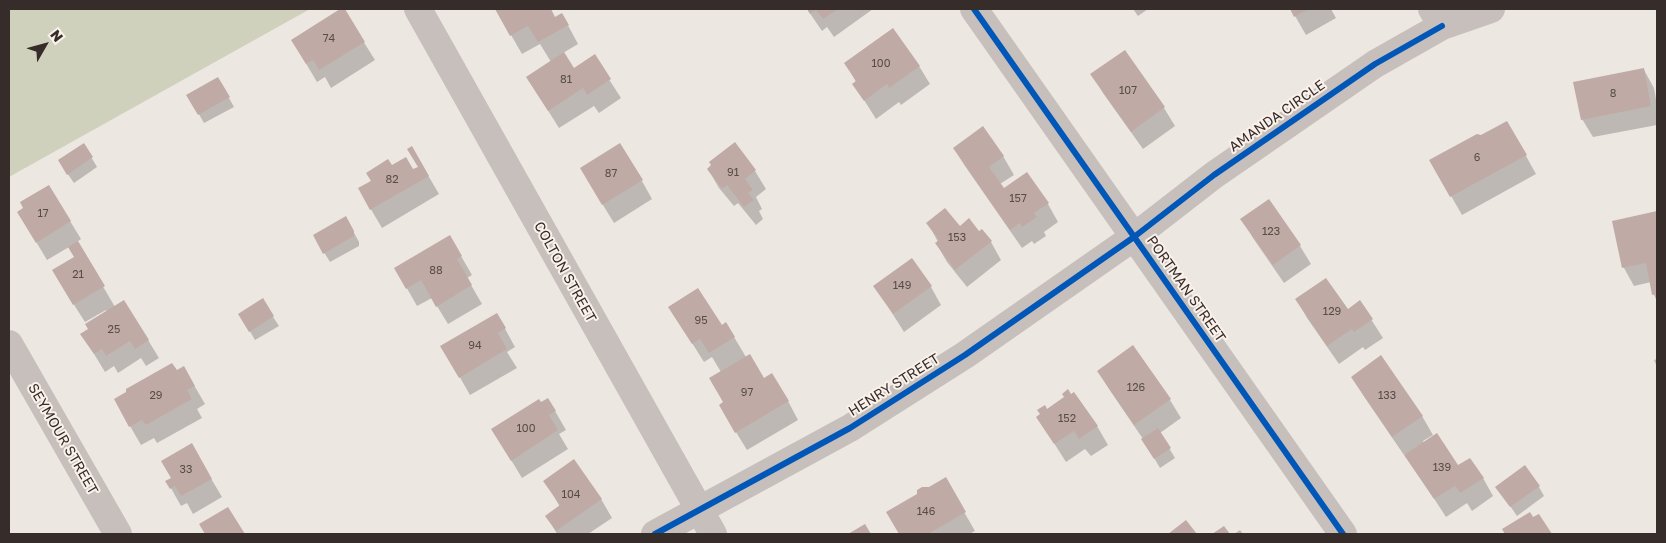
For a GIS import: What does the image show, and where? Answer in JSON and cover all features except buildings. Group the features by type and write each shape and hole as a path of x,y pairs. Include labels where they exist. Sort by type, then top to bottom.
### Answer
{"street":[{"name":"COLTON STREET","path":"418,9 713,534"},
{"name":"PORTMAN STREET","path":"974,9 1343,534"},
{"name":"AMANDA CIRCLE","path":"1134,237 1214,175 1437,18 1491,9"},
{"name":"HENRY STREET","path":"655,534 850,428 965,355 1134,237"},
{"name":"SEYMOUR STREET","path":"9,344 118,534"}],"green space":[{"path":"9,9 310,9 9,177"}],"cycle path":[{"path":"974,9 1343,534"},
{"path":"655,534 850,428 965,355 1134,237 1214,175 1375,64 1442,26"}]}
